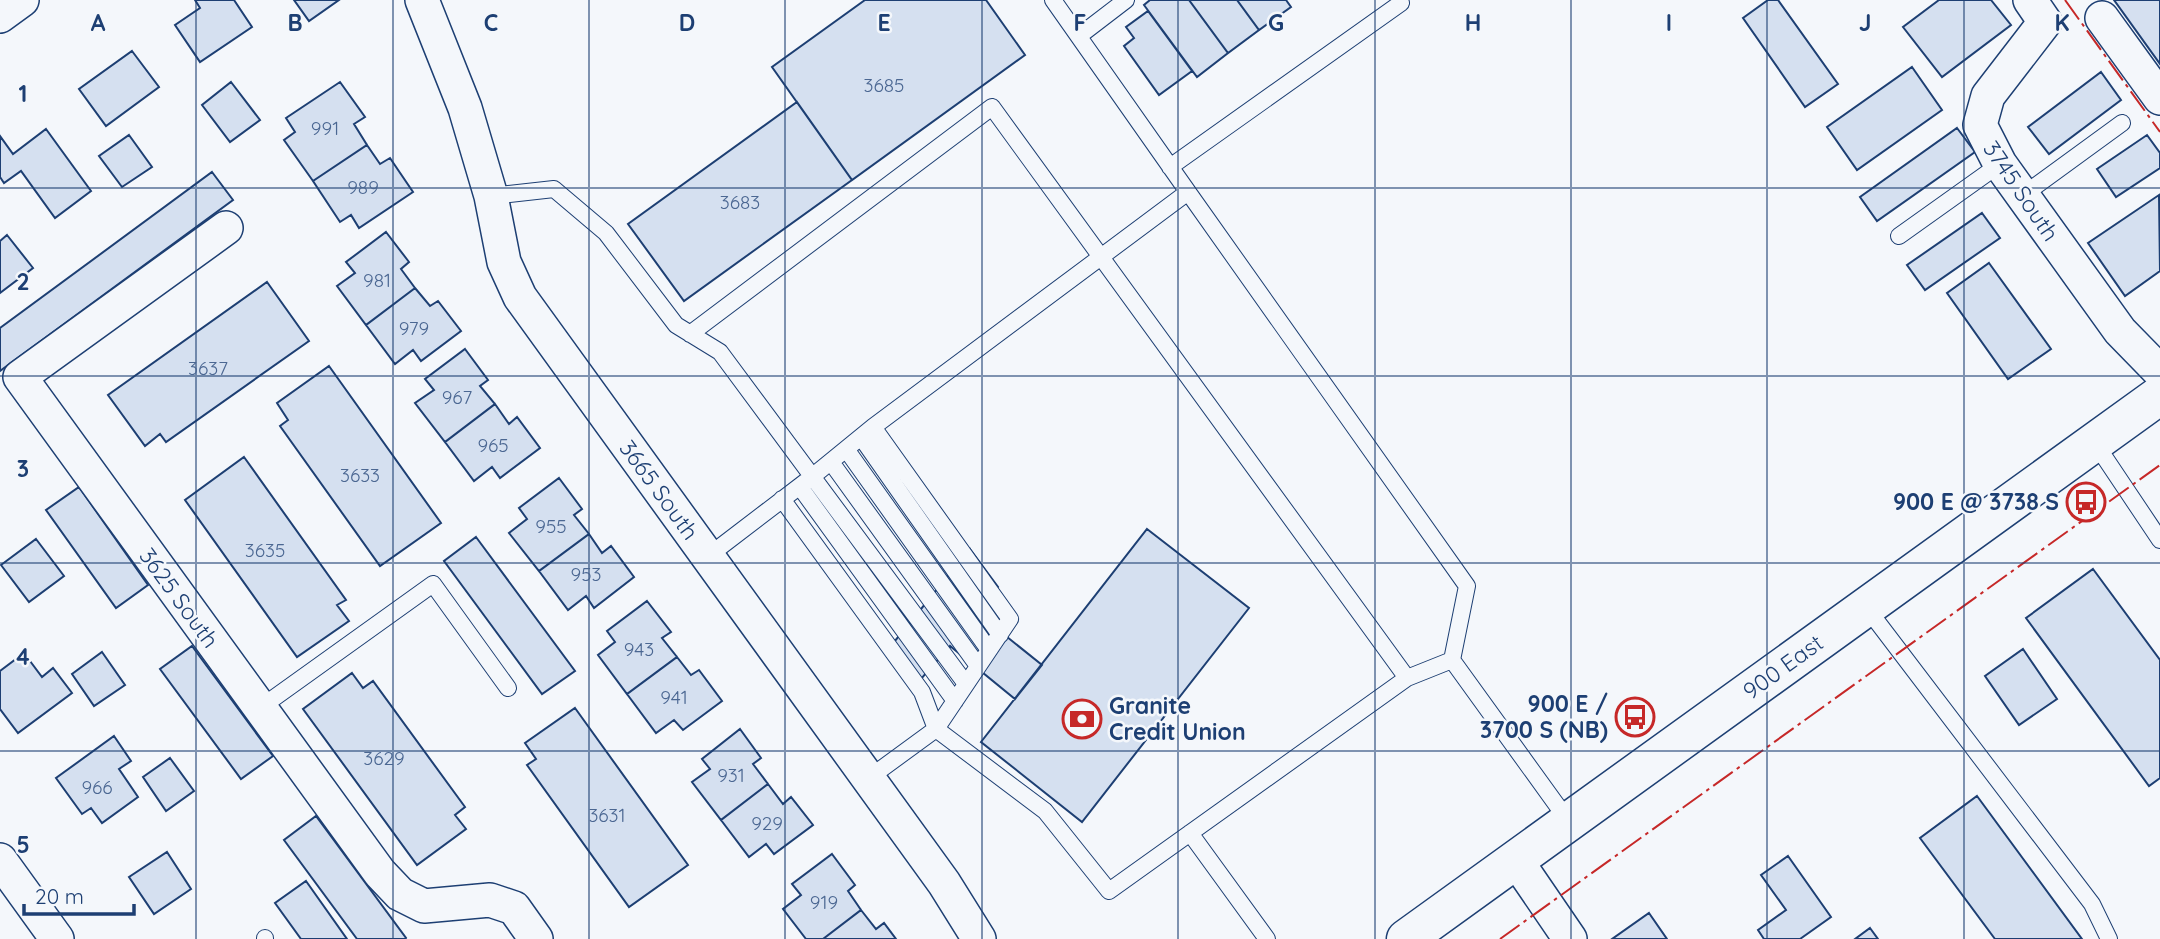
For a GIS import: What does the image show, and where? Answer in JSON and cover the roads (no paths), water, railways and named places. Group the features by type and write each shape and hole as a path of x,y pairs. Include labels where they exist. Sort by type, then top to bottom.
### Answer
{"main road":[{"name":"900 East","path":"1406,939 2160,395"}],"street":[{"path":"0,16 22,0"},
{"name":"3665 South","path":"422,0 465,108 491,196 503,262 520,297 869,778 944,883 979,939"},
{"name":"3745 South","path":"2030,0 2045,22 1988,96 1980,116 1982,131 2022,196 2120,331 2160,372"},
{"path":"2102,18 2160,98"},
{"name":"3625 South","path":"226,228 20,377 380,873 400,894 424,906 490,900 513,908 536,939"},
{"path":"0,860 57,939"},
{"path":"1516,860 1570,939"}],"lane":[{"path":"1053,0 1467,586 1452,660 1569,822"},
{"path":"1079,36 1126,0"},
{"path":"1170,167 1401,2"},
{"path":"690,334 992,107 1407,678"},
{"path":"2022,196 2122,123"},
{"path":"1899,236 2000,164"},
{"path":"491,196 554,189 606,233 676,325 720,352 966,684"},
{"path":"707,558 867,432 1188,192"},
{"path":"867,432 999,635 936,729 869,778"},
{"path":"2095,443 2160,540"},
{"path":"846,449 989,650"},
{"path":"831,462 978,666"},
{"path":"800,487 955,701"},
{"path":"782,499 922,692 936,729 1045,811 1109,891 1407,678 1452,660"},
{"path":"260,708 433,584 509,688"},
{"path":"1866,607 2092,904 2109,939"},
{"path":"1190,833 1267,939"}],"place":[{"name":"900 E @ 3738 S","path":"2086,502"},
{"name":"900 E / 3700 S (NB)","path":"1635,717"},
{"name":"Granite Credit Union","path":"1082,719"}]}
